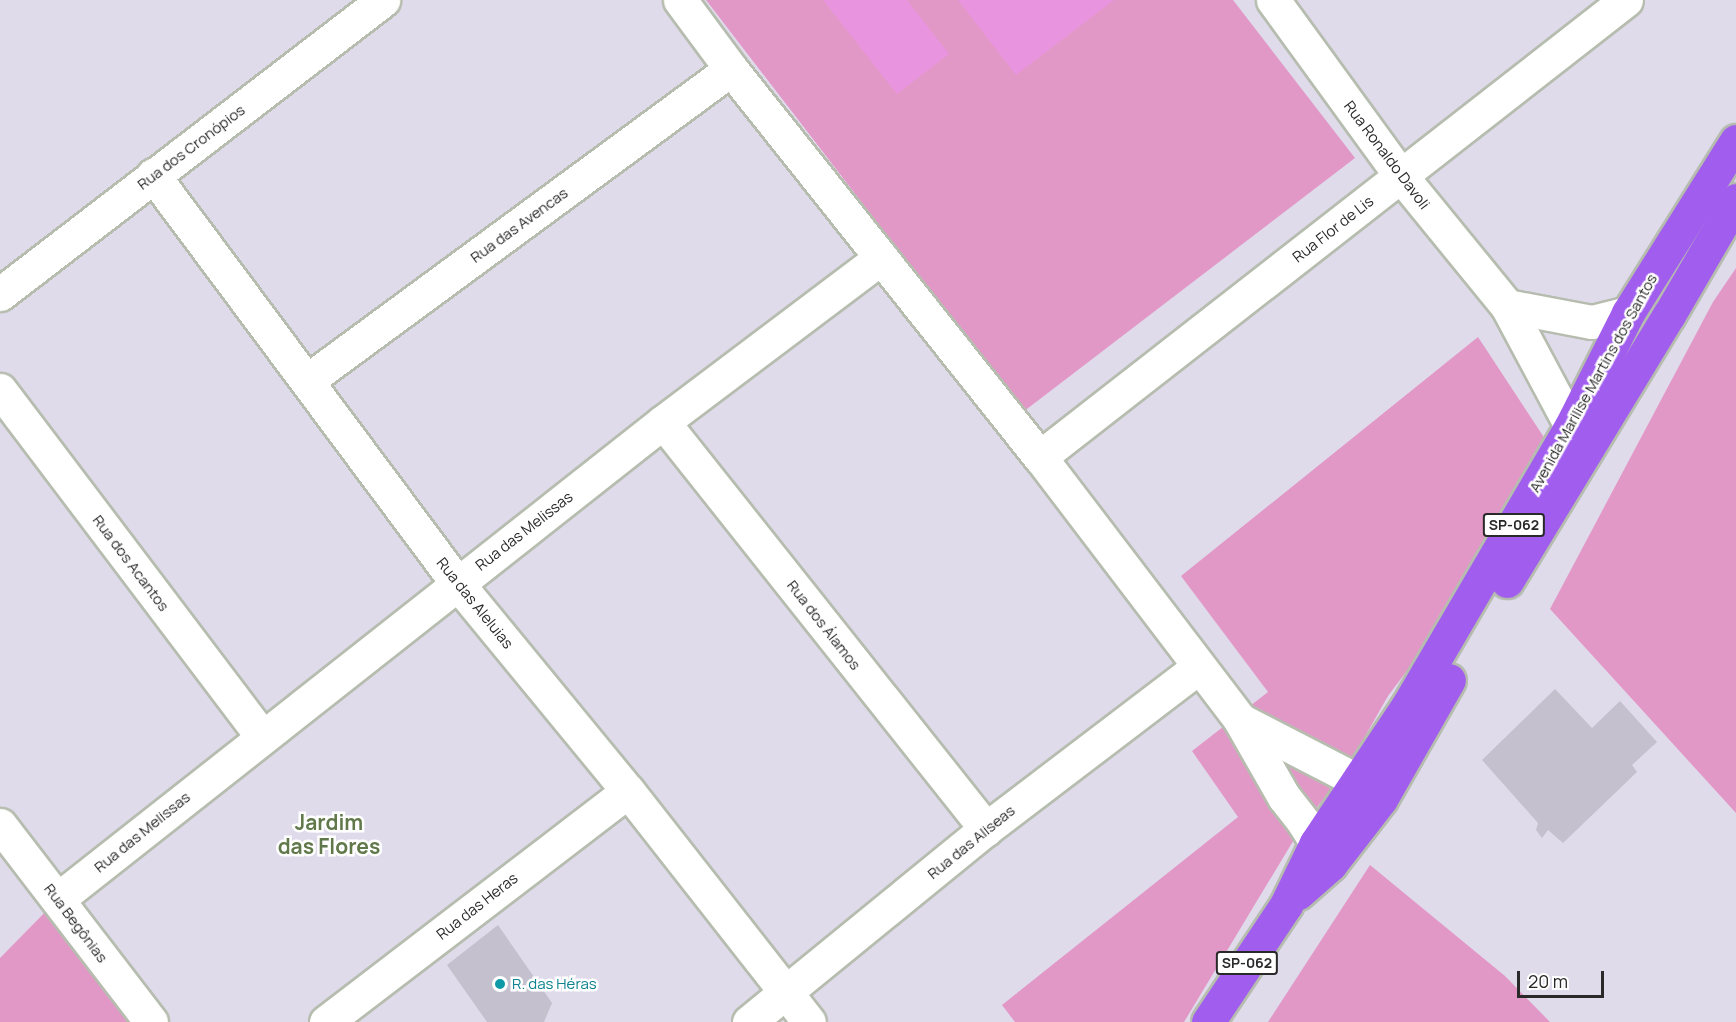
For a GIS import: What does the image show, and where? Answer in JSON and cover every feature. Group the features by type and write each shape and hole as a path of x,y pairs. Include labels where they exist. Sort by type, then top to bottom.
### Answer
{"main road":[{"name":"Avenida Marilise Martins dos Santos","path":"1370,790 1408,705 1571,426 1628,314 1736,141"},
{"name":"Avenida Marilise Martins dos Santos","path":"1208,1022 1286,905 1370,790 1508,578 1669,315 1736,200"}],"street":[{"name":"Rua dos Cronópios","path":"0,294 383,0"},
{"path":"680,0 731,69 1040,457 1197,668 1240,720 1284,797 1323,854"},
{"name":"Rua Ronaldo Davoli","path":"1273,0 1401,176 1507,306 1571,426"},
{"name":"Rua Flor de Lis","path":"1040,457 1626,0"},
{"name":"Rua das Avencas","path":"308,380 731,69"},
{"name":"Rua das Aleluias","path":"153,175 457,582 628,791 809,1022"},
{"name":"Rua das Melissas","path":"58,899 457,582 663,422 881,258"},
{"path":"1507,306 1592,322 1628,314"},
{"name":"Rua dos Acantos","path":"0,390 262,736"},
{"name":"Rua dos Álamos","path":"663,422 986,829"},
{"name":"Rua das Aliseas","path":"749,1022 986,829 1197,668"},
{"path":"1240,720 1370,790"},
{"name":"Rua das Heras","path":"326,1022 628,791"},
{"name":"Rua Begônias","path":"0,825 151,1022"}],"shaded area":[{"path":"706,0 1233,0 1355,158 1023,412"},
{"path":"823,0 907,0 949,54 897,94"},
{"path":"958,0 1114,0 1016,75"},
{"path":"1736,268 1736,813 1550,609 1713,302"},
{"path":"1478,337 1551,448 1448,616 1388,696 1343,775 1304,823 1184,1022 1015,1022 1002,1005 1238,817 1192,751 1268,692 1181,576"},
{"path":"1370,865 1505,976 1550,1022 1268,1022"},
{"path":"58,899 151,1022 0,1022 0,958"}],"building":[{"path":"1555,689 1592,728 1620,701 1657,742 1632,765 1637,772 1563,843 1548,830 1542,838 1536,830 1538,823 1482,760"},
{"name":"R. das Héras","path":"498,925 552,1003 544,1022 487,1022 447,965"}],"place":[{"name":"R. das Héras","path":"500,984"}],"district":[{"name":"Jardim das Flores","path":"329,834"}]}
